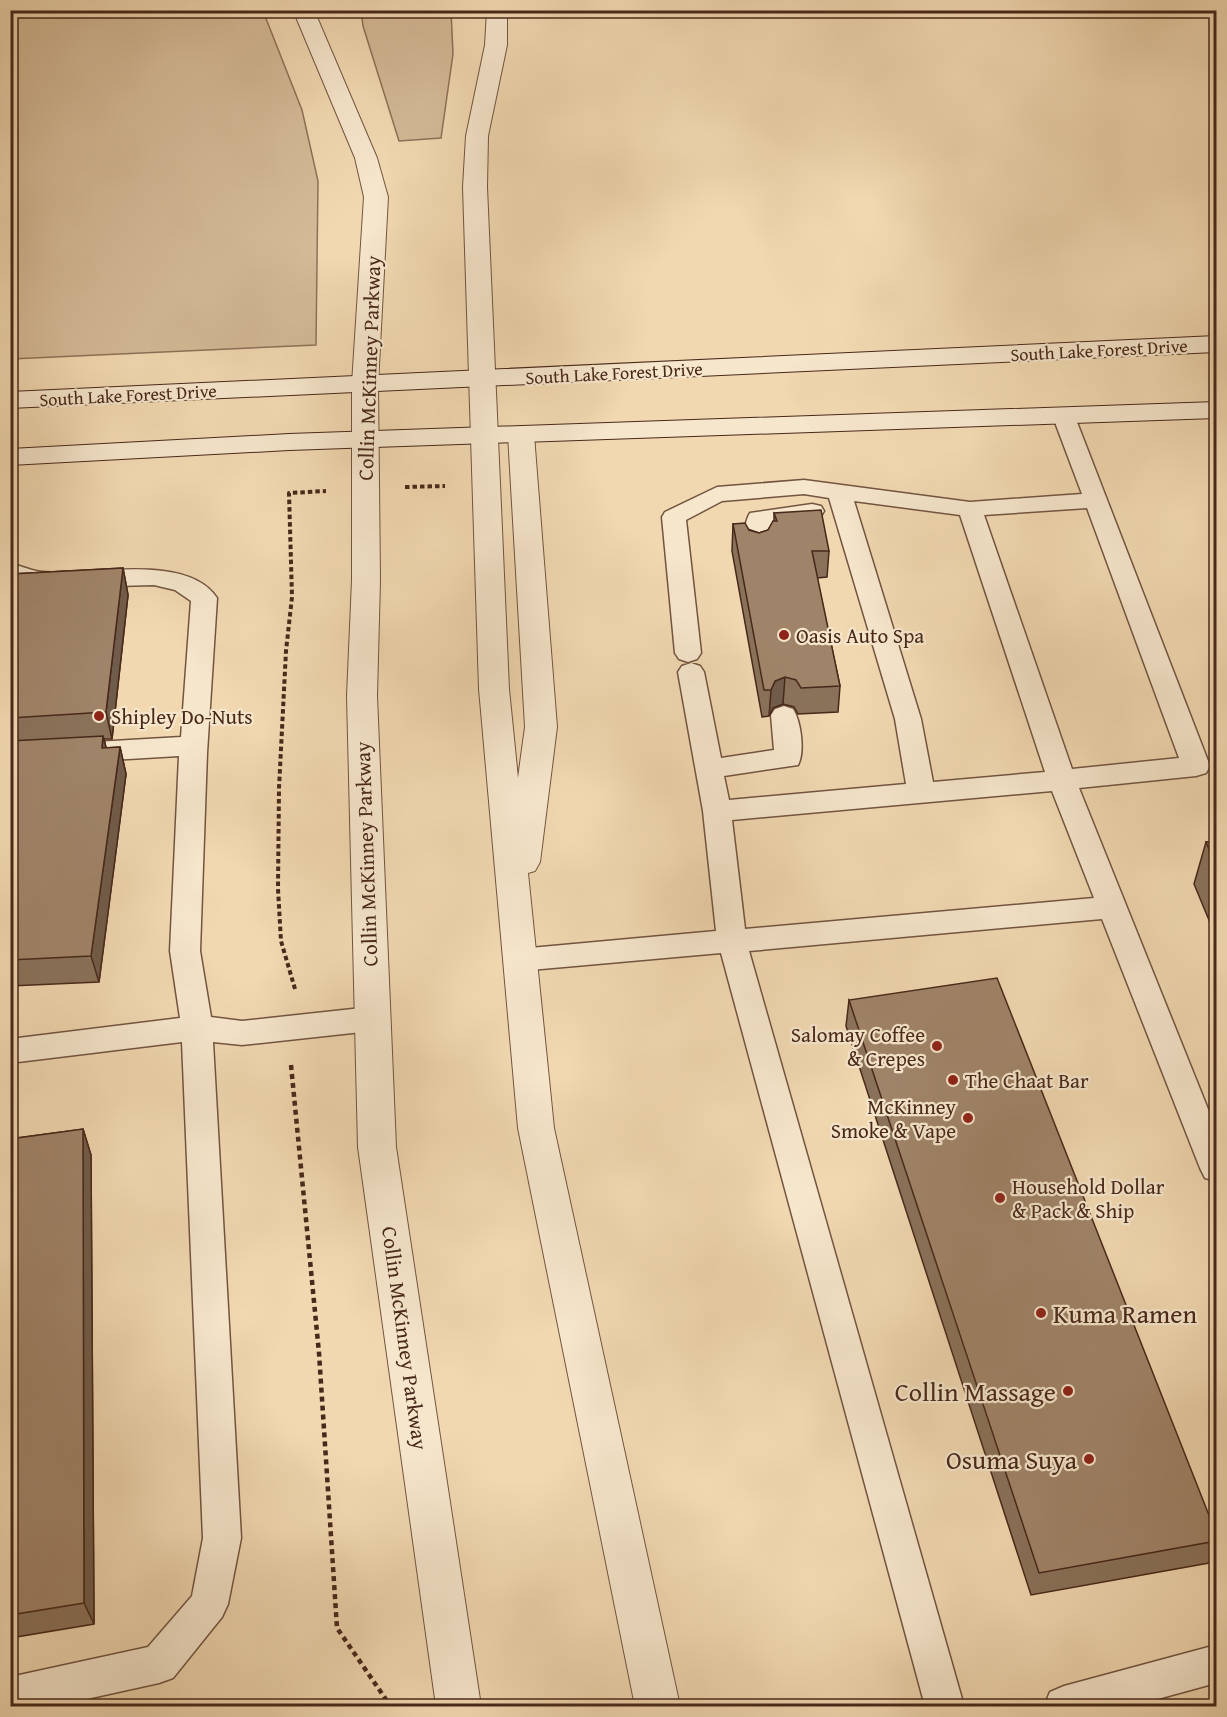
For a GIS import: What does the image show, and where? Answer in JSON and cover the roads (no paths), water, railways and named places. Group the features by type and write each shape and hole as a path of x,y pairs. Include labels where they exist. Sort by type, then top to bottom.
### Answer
{"street":[{"name":"Collin McKinney Parkway","path":"303,10 366,158 376,197 365,384 366,580 362,696 377,1147 459,1707"},
{"path":"497,10 496,45 477,135 475,187 494,689 519,960 536,1128 658,1707"},
{"name":"South Lake Forest Drive","path":"10,400 1216,344"},
{"path":"11,458 289,442 1216,410"},
{"path":"516,921 541,727 521,435"}],"lane":[{"path":"717,811 1196,766 1064,417"},
{"path":"841,501 804,487 717,494 674,517 689,662 717,811 732,941 944,1707"},
{"path":"757,549 759,518 841,501 970,508 1096,500"},
{"path":"841,501 908,719 921,792"},
{"path":"970,508 1062,780 1216,1168"},
{"path":"10,571 40,580 154,577 183,584 204,598 194,746 185,951 197,1028 222,1538 209,1604 159,1664 10,1697"},
{"path":"709,769 788,758 784,715"},
{"path":"10,757 194,746"},
{"path":"519,960 1112,907"},
{"path":"10,1051 197,1028 242,1033 371,1019"},
{"path":"1064,1707 1216,1664"}],"place":[{"name":"Oasis Auto Spa","path":"784,635"},
{"name":"Shipley Do-Nuts","path":"99,716"},
{"name":"Salomay Coffee & Crepes","path":"937,1046"},
{"name":"The Chaat Bar","path":"953,1080"},
{"name":"McKinney Smoke & Vape","path":"968,1118"},
{"name":"Household Dollar & Pack & Ship","path":"1000,1198"},
{"name":"Kuma Ramen","path":"1041,1313"},
{"name":"Collin Massage","path":"1068,1391"},
{"name":"Osuma Suya","path":"1089,1459"}]}
